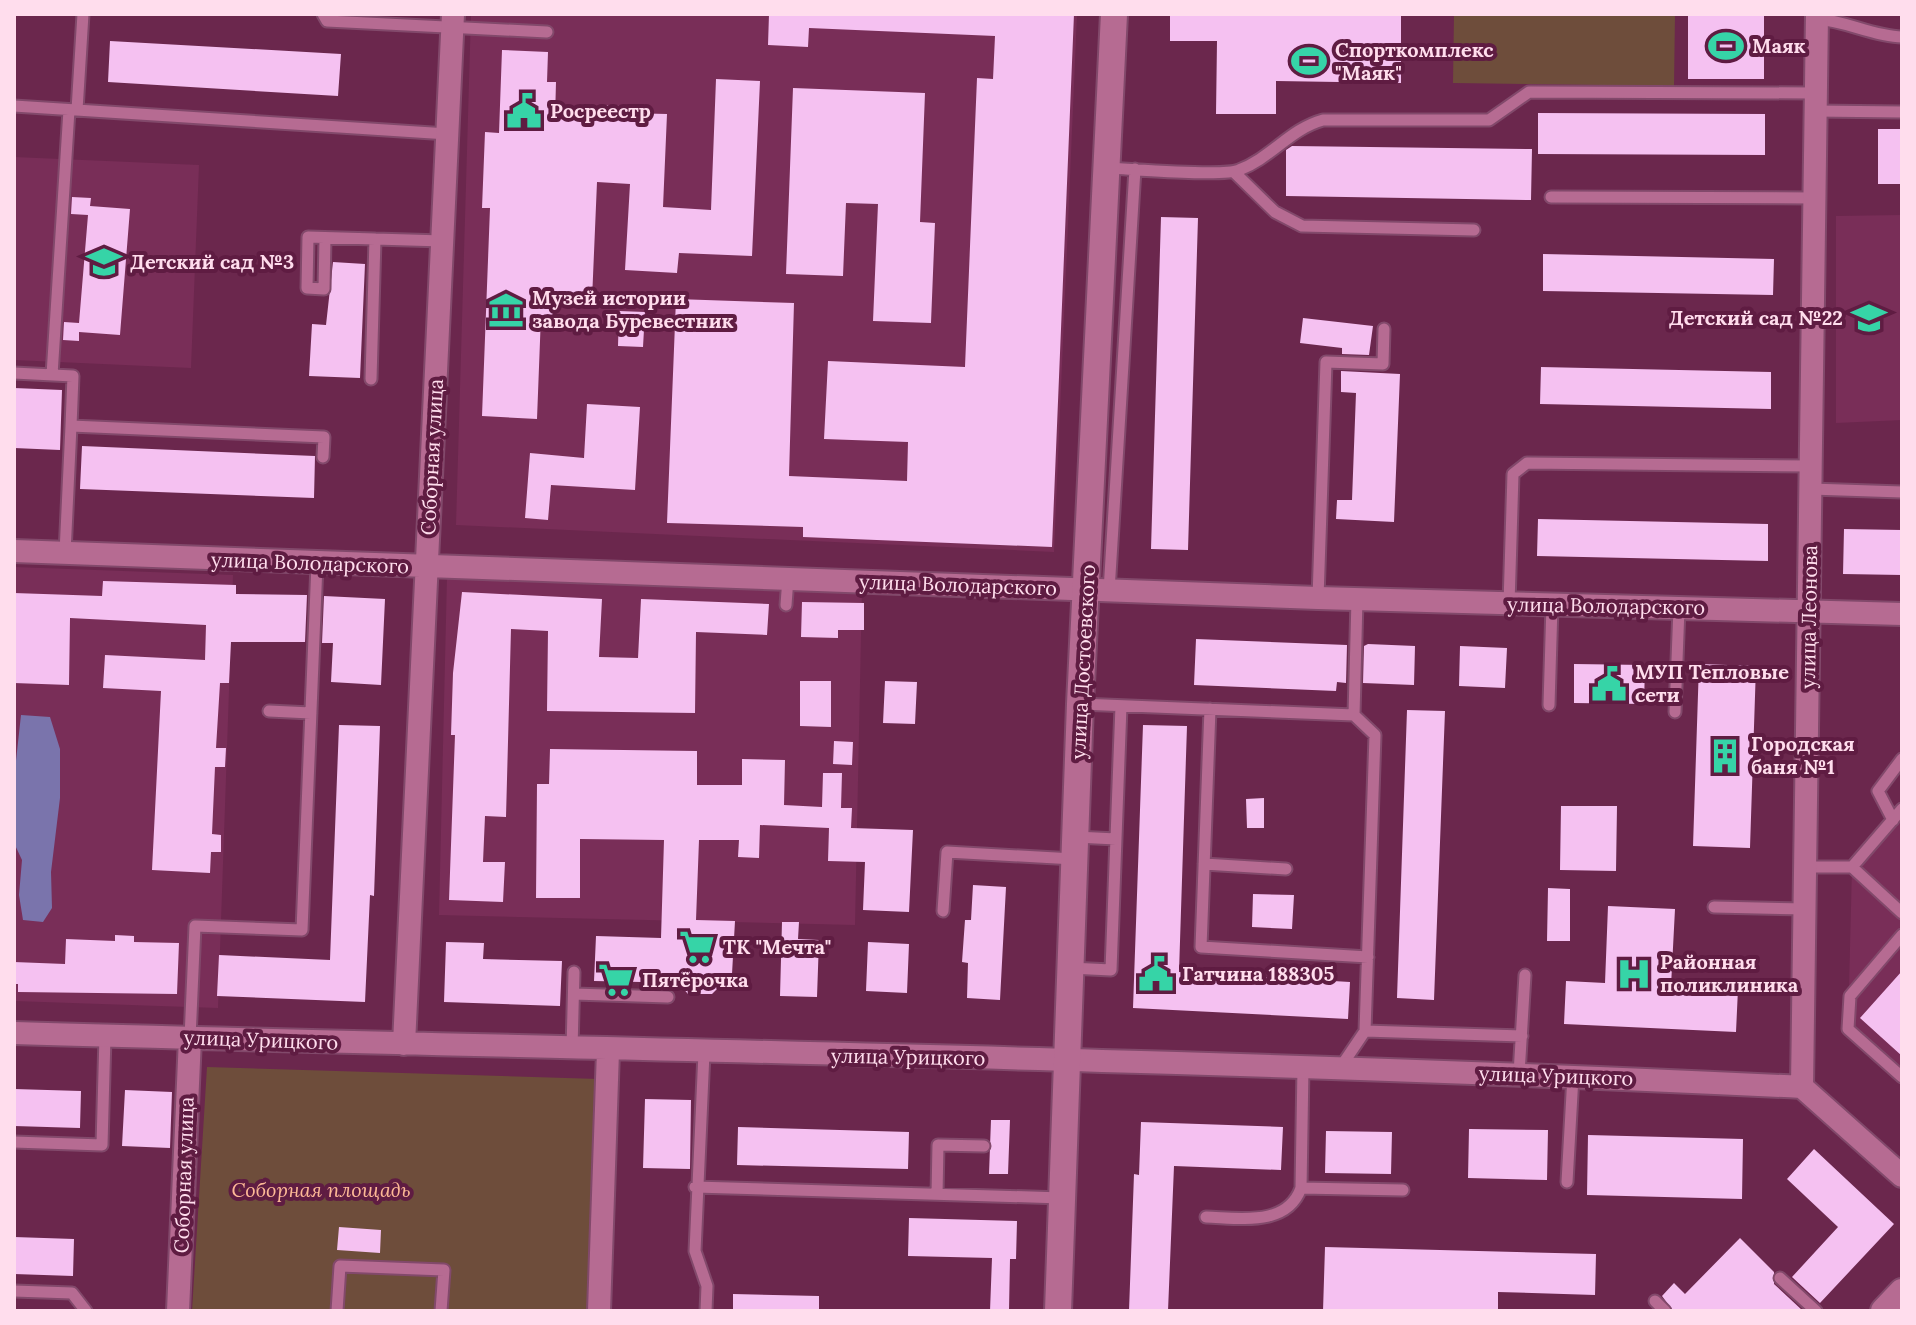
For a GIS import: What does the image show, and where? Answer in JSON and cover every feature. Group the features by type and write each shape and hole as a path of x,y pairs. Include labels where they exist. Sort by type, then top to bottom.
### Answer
{"street":[{"name":"улица Достоевского","path":"1058,1311 1080,704 1097,590 1114,14"},
{"name":"улица Леонова","path":"1802,1087 1817,16"},
{"name":"Соборная улица","path":"404,1044 453,21"},
{"name":"улица Володарского","path":"14,551 1318,598 1902,614"},
{"name":"улица Урицкого","path":"14,1033 1303,1067 1802,1087"},
{"name":"Соборная улица","path":"178,1311 190,1038"},
{"path":"599,1311 608,1051"},
{"path":"1802,1087 1902,1176"},
{"path":"1884,1311 1902,1292"}],"lane":[{"path":"52,375 83,14"},
{"path":"323,14 327,21 453,21 547,32"},
{"path":"1817,16 1880,36 1902,37"},
{"path":"1108,168 1234,172 1254,164 1306,124 1323,120 1489,120 1529,92 1814,102 1902,112"},
{"path":"14,106 448,134"},
{"path":"1097,590 1135,169"},
{"path":"1234,172 1275,212 1302,226 1474,230"},
{"path":"1551,197 1813,198"},
{"path":"325,238 443,241"},
{"path":"371,379 375,239"},
{"path":"1318,598 1326,362 1383,364 1384,329"},
{"path":"14,373 73,376 65,553"},
{"path":"71,426 324,437 323,457"},
{"path":"1509,604 1513,474 1527,463 1811,478 1902,492"},
{"path":"190,1038 195,926 302,930 317,564"},
{"path":"786,605 788,577"},
{"path":"1354,715 1357,599"},
{"path":"1549,705 1552,605"},
{"path":"1675,712 1679,608"},
{"path":"1080,704 1354,715 1375,735 1365,1031 1340,1069"},
{"path":"1070,968 1111,970 1121,706"},
{"path":"1210,709 1201,947 1368,957"},
{"path":"269,711 311,713"},
{"path":"1893,820 1878,791 1902,759"},
{"path":"1852,867 1902,809"},
{"path":"943,911 947,852 1075,848 1116,839"},
{"path":"1204,864 1286,869"},
{"path":"1806,867 1852,867 1902,913"},
{"path":"1714,907 1806,909"},
{"path":"1902,935 1850,996 1848,1029 1902,1077"},
{"path":"572,1049 574,972"},
{"path":"1519,1074 1525,975"},
{"path":"574,994 668,997"},
{"path":"1365,1031 1522,1036"},
{"path":"14,1142 102,1145 105,1036"},
{"path":"704,1053 695,1187 695,1251 707,1286 706,1311"},
{"path":"1206,1217 1257,1219 1277,1214 1296,1201 1301,1188 1303,1067"},
{"path":"1567,1182 1573,1076"},
{"path":"937,1194 938,1145 984,1146"},
{"path":"695,1187 1062,1198"},
{"path":"1301,1188 1403,1190"},
{"path":"337,1311 340,1266 444,1270 441,1311"},
{"path":"1780,1278 1816,1311"},
{"path":"14,1291 72,1293 86,1311"},
{"path":"1655,1301 1665,1311"}],"shaded area":[{"path":"471,14 1077,14 1054,552 456,525"},
{"name":"Детский сад №3","path":"14,157 199,165 191,368 14,360"},
{"name":"Детский сад №22","path":"1902,215 1902,420 1836,423 1836,216"},
{"path":"14,567 233,575 218,1008 14,1001"},
{"path":"447,577 862,587 855,925 439,915"},
{"path":"21,715 50,717 60,749 60,798 51,872 52,908 43,922 23,920 19,895 22,860 14,843 14,779"},
{"path":"1902,809 1902,1077 1848,1029 1852,867"}],"green space":[{"path":"1454,14 1675,14 1674,86 1453,83"},
{"name":"Соборная площадь","path":"207,1067 599,1079 587,1311 192,1311"}],"building":[{"path":"769,14 1074,14 1052,547 803,537 803,527 667,523 676,299 794,303 789,476 907,481 908,442 824,439 828,361 965,367 977,78 993,79 995,36 809,28 808,47 768,45"},
{"name":"Спорткомплекс \"Маяк\"","path":"1170,14 1401,14 1401,83 1276,81 1276,114 1216,114 1217,41 1170,41"},
{"name":"Маяк","path":"1688,14 1764,14 1764,79 1688,79"},
{"path":"110,41 341,54 338,96 108,82"},
{"path":"502,50 548,52 547,82 556,82 555,119 600,121 601,105 625,106 625,113 667,114 663,207 711,210 716,79 760,81 752,256 679,253 677,273 625,270 630,184 597,182 592,300 553,298 553,316 541,315 537,419 482,416 490,208 482,208 485,132 499,133"},
{"path":"793,88 925,93 920,222 935,223 931,323 873,321 878,204 846,203 843,276 786,274"},
{"path":"1538,113 1765,114 1765,155 1538,154"},
{"path":"1878,129 1902,129 1902,184 1878,184"},
{"path":"1292,146 1532,149 1531,200 1286,196 1286,150"},
{"path":"72,197 91,198 90,206 130,209 120,335 79,332 79,341 63,340 64,322 79,323 88,215 71,214"},
{"path":"1161,217 1198,218 1188,550 1151,549"},
{"path":"1543,254 1774,259 1773,295 1543,291"},
{"path":"333,262 365,264 360,378 309,376 312,324 326,325"},
{"path":"619,311 645,312 643,347 618,346"},
{"path":"1303,318 1373,326 1369,355 1342,354 1342,348 1300,343"},
{"path":"1541,367 1771,372 1771,409 1540,404"},
{"path":"1341,371 1400,374 1394,522 1336,519 1337,500 1352,500 1356,393 1341,392"},
{"path":"14,388 62,390 60,450 14,448"},
{"path":"587,404 640,407 635,490 551,485 548,520 525,518 530,453 584,458"},
{"path":"82,446 315,456 314,498 80,489"},
{"path":"1538,519 1768,524 1768,561 1537,556"},
{"path":"1844,529 1902,530 1902,575 1843,574"},
{"path":"103,581 236,585 236,594 307,595 305,642 231,642 229,683 220,683 216,748 226,748 225,767 215,767 212,834 221,835 221,852 211,852 210,873 152,870 161,691 103,688 105,655 205,660 206,625 70,618 69,685 14,683 14,593 102,596"},
{"path":"462,592 602,599 599,657 638,658 641,599 769,604 767,635 696,632 695,713 547,711 548,631 511,629 506,817 485,816 483,862 505,862 503,902 449,900 455,735 451,735 453,673"},
{"path":"324,596 385,599 381,685 331,682 333,643 322,643"},
{"path":"802,602 864,603 864,630 838,630 838,638 801,637"},
{"path":"1196,639 1347,645 1346,683 1337,682 1336,691 1194,685"},
{"path":"1364,646 1415,646 1414,685 1363,683"},
{"path":"1460,646 1507,648 1505,688 1459,686"},
{"name":"МУП Тепловые сети","path":"1574,664 1645,665 1644,704 1574,703"},
{"name":"Городская баня №1","path":"1699,664 1756,666 1750,848 1693,846"},
{"path":"800,681 831,681 831,727 800,726"},
{"path":"885,681 917,682 915,724 883,723"},
{"path":"1407,710 1445,711 1434,1000 1397,998"},
{"path":"339,725 380,726 374,896 370,895 365,1002 217,996 219,955 330,960"},
{"path":"1143,725 1187,726 1179,972 1350,982 1348,1019 1133,1008"},
{"path":"834,741 853,742 852,765 833,764"},
{"path":"550,749 697,751 697,785 742,785 742,759 785,760 784,805 822,807 823,773 842,773 841,808 852,808 851,828 913,830 909,912 863,910 865,862 828,861 829,828 760,825 759,858 738,857 739,840 699,840 696,920 735,921 732,974 712,994 688,994 673,977 641,976 641,982 594,981 596,936 661,938 664,840 580,839 580,898 536,898 537,784 549,784"},
{"path":"1264,798 1264,828 1247,828 1246,799"},
{"path":"1561,806 1617,806 1616,871 1560,870"},
{"path":"973,885 1006,887 1000,1000 967,998 968,963 962,962 965,920 971,920"},
{"path":"1548,888 1570,889 1570,941 1547,941"},
{"path":"1253,894 1294,895 1292,929 1252,927"},
{"name":"Районная поликлиника","path":"1608,906 1675,909 1671,986 1738,989 1736,1032 1564,1024 1566,981 1605,983"},
{"path":"782,922 799,922 798,939 819,940 817,997 780,996"},
{"path":"115,935 134,936 134,942 179,943 177,994 18,992 18,984 14,984 14,962 65,964 66,939 115,941"},
{"path":"446,942 484,943 483,959 562,961 560,1006 444,1002"},
{"path":"868,942 909,944 907,993 866,991"},
{"path":"1902,971 1902,1056 1860,1018"},
{"path":"14,1089 81,1091 80,1128 14,1126"},
{"path":"125,1090 172,1092 170,1148 122,1146"},
{"path":"645,1099 691,1100 690,1169 643,1168"},
{"path":"991,1120 1010,1120 1008,1174 989,1174"},
{"path":"1141,1122 1283,1127 1281,1170 1174,1166 1168,1311 1129,1311 1134,1174 1139,1175"},
{"path":"738,1127 909,1132 908,1169 737,1165"},
{"path":"1469,1129 1548,1130 1547,1180 1468,1178"},
{"path":"1326,1131 1392,1132 1391,1174 1325,1173"},
{"path":"1588,1135 1743,1139 1742,1199 1587,1195"},
{"path":"1814,1149 1894,1224 1820,1303 1792,1277 1838,1227 1787,1179"},
{"path":"909,1218 1017,1221 1016,1259 1010,1259 1009,1311 990,1311 992,1258 908,1256"},
{"path":"339,1227 381,1230 380,1253 337,1250"},
{"path":"14,1237 74,1239 73,1276 14,1274"},
{"path":"1740,1238 1774,1272 1774,1284 1803,1311 1673,1311 1662,1296 1674,1283 1685,1294"},
{"path":"1325,1247 1596,1254 1595,1295 1498,1292 1498,1311 1323,1311"},
{"path":"733,1294 819,1296 819,1311 733,1311"}],"place":[{"name":"Маяк","path":"1726,46"},
{"name":"Спорткомплекс \"Маяк\"","path":"1309,61"},
{"name":"Росреестр","path":"524,111"},
{"name":"Детский сад №3","path":"104,262"},
{"name":"Музей истории завода Буревестник","path":"506,310"},
{"name":"Детский сад №22","path":"1869,318"},
{"name":"МУП Тепловые сети","path":"1609,684"},
{"name":"Городская баня №1","path":"1725,756"},
{"name":"ТК \"Мечта\"","path":"697,947"},
{"name":"Гатчина 188305","path":"1156,974"},
{"name":"Районная поликлиника","path":"1634,974"},
{"name":"Пятёрочка","path":"616,980"}]}
